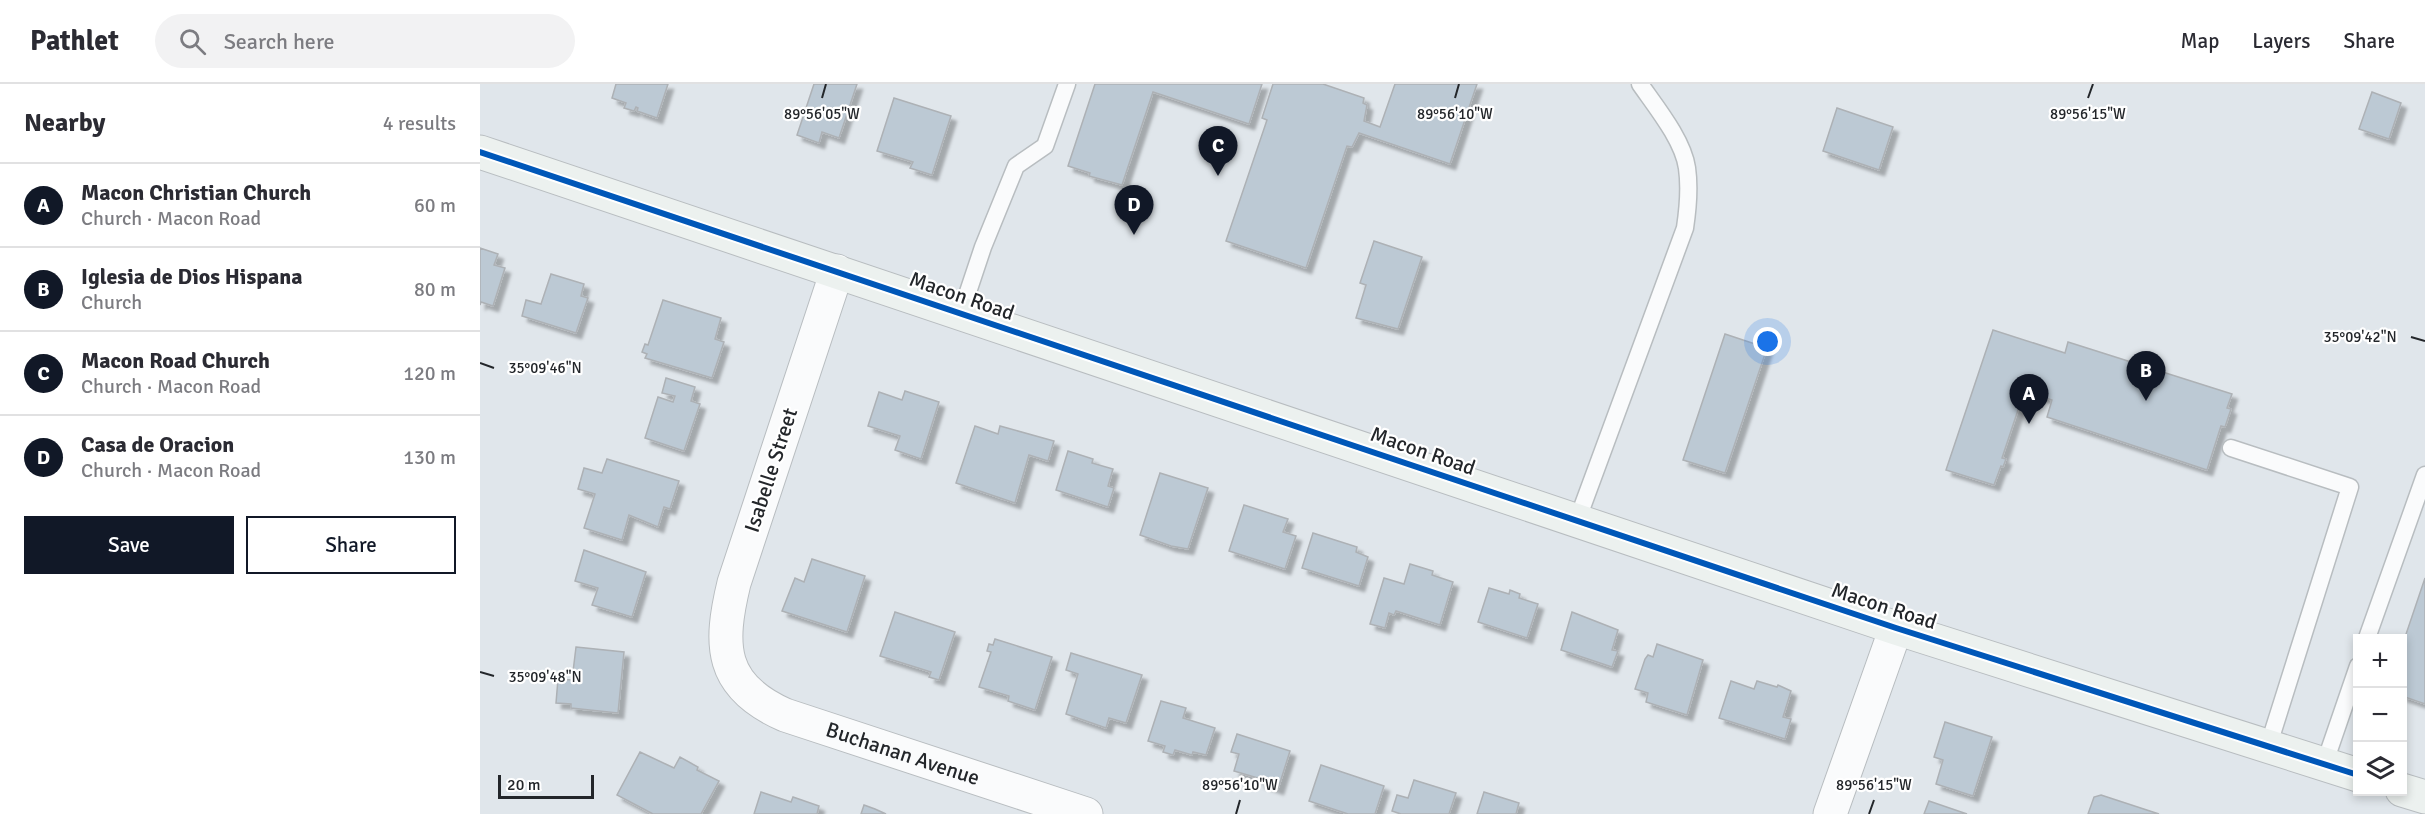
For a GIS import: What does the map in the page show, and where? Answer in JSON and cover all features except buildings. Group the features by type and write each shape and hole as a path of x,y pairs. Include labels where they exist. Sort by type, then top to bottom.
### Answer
{"main road":[{"name":"Macon Road","path":"480,152 1896,628 2353,774"},
{"path":"2407,791 2425,797"}],"street":[{"name":"Isabelle Street","path":"732,672 726,649 724,624 734,583 837,271"},
{"path":"1830,814 1896,628"},
{"name":"Buchanan Avenue","path":"732,672 753,698 785,716 1086,814"}],"lane":[{"path":"961,313 983,248 1016,166 1045,147 1067,84"},
{"path":"1577,521 1685,228 1689,199 1687,166 1670,125 1640,84"},
{"path":"2232,448 2350,487 2268,747"},
{"path":"2369,634 2425,475"},
{"path":"2324,765 2353,681"}],"cycle path":[{"path":"480,152 1896,628 2353,773"}],"place":[{"name":"Macon Road Church","path":"1218,176"},
{"name":"Casa de Oracion","path":"1134,235"},
{"name":"Iglesia de Dios Hispana","path":"2146,401"},
{"name":"Macon Christian Church","path":"2029,424"}]}
